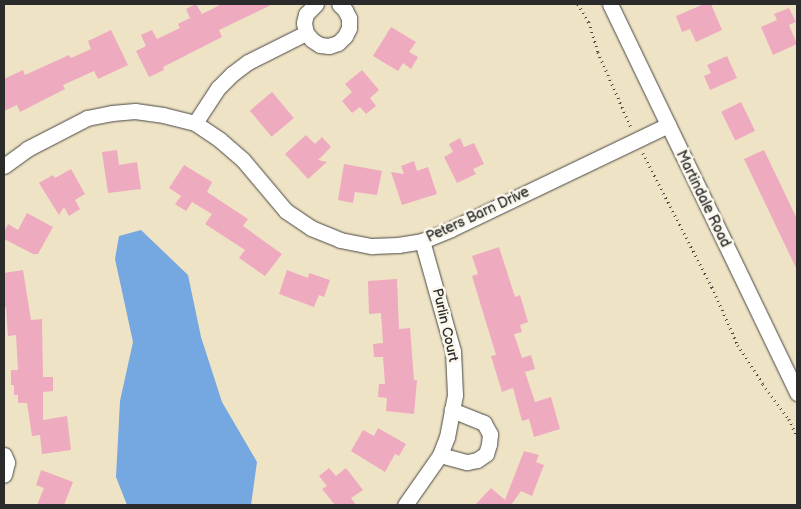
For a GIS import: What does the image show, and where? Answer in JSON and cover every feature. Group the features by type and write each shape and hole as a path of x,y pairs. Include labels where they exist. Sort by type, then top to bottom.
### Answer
{"street":[{"path":"316,4 306,14 304,23 306,33 320,45 329,46 338,43 345,36 349,28 349,18 345,10 338,4"},
{"name":"Martindale Road","path":"612,4 797,393"},
{"path":"195,123 218,88 232,74 254,59 306,33"},
{"name":"Peters Barn Drive","path":"4,166 27,149 56,132 95,116 136,111 195,123 243,160 286,211 311,228 340,240 372,246 398,245 422,241 668,125"},
{"name":"Purlin Court","path":"405,505 440,455 447,437 455,380 453,351 422,241"},
{"path":"440,455 467,462 478,460 486,454 489,444 490,434 484,423 452,410"},
{"path":"4,456 7,462 4,475"}],"path":[{"path":"578,4 589,22 598,52 636,139 712,287 738,345 763,384 789,419 797,436"}],"water":[{"path":"141,230 188,275 201,337 222,402 257,462 251,505 127,505 116,477 120,401 133,342 115,259 119,236"}],"building":[{"path":"196,4 202,14 222,4 273,4 219,30 222,37 163,67 164,70 149,77 136,51 146,46 141,35 152,30 157,39 180,28 178,24 190,18 186,9"},
{"path":"704,4 711,4 722,30 696,42 690,29 682,32 676,16"},
{"path":"789,8 796,22 789,25 797,44 773,55 761,27 777,20 774,14"},
{"path":"391,27 416,42 409,52 418,57 411,69 403,63 398,71 373,56"},
{"path":"111,30 128,65 98,79 94,71 63,85 65,89 20,112 17,105 4,111 4,79 23,70 25,75 69,55 71,58 91,49 88,41"},
{"path":"727,56 737,78 710,90 704,76 711,73 707,65"},
{"path":"362,70 379,90 370,98 376,106 366,114 360,107 352,113 342,101 352,92 345,84"},
{"path":"272,92 294,118 272,137 250,111"},
{"path":"741,102 755,131 735,140 721,112"},
{"path":"306,135 315,144 322,137 331,147 318,160 327,162 308,179 285,154"},
{"path":"460,138 464,147 474,143 484,164 473,169 476,174 457,183 444,157 453,152 449,144"},
{"path":"117,150 119,165 137,162 141,189 108,193 102,152"},
{"path":"764,150 797,219 797,270 744,159"},
{"path":"414,161 417,171 428,167 437,194 402,205 391,172 404,174 401,166"},
{"path":"344,164 382,171 377,195 355,192 353,203 338,200"},
{"path":"184,165 212,182 207,192 248,219 243,226 282,254 265,276 239,258 245,250 205,224 212,214 192,202 186,211 175,204 181,196 169,188"},
{"path":"71,169 85,194 75,200 80,209 69,216 64,207 59,215 39,183 53,175 55,178"},
{"path":"27,213 53,227 38,254 33,254 4,239 4,232 8,224 18,230"},
{"path":"499,247 515,297 520,295 528,322 520,325 522,332 514,334 522,358 531,355 535,369 525,372 535,402 551,397 560,429 534,437 529,419 522,421 513,388 502,392 491,356 496,355 472,276 478,274 472,256"},
{"path":"23,270 31,320 42,319 43,377 53,377 53,391 43,392 43,420 67,416 71,450 42,454 40,435 32,436 27,403 18,403 18,395 14,395 14,385 11,385 11,370 18,370 16,335 8,336 6,307 4,307 4,273"},
{"path":"287,270 308,278 309,273 330,280 324,297 319,295 314,307 279,294"},
{"path":"397,279 399,329 410,328 414,380 417,380 414,414 386,411 387,398 378,397 379,384 385,384 383,357 374,357 373,344 383,343 381,313 369,314 368,281"},
{"path":"378,428 406,444 399,456 395,454 385,472 351,451 363,430 374,436"},
{"path":"524,451 539,455 536,462 544,465 532,496 521,491 511,505 475,505 491,488 505,500"},
{"path":"329,468 336,476 346,468 363,490 351,498 356,505 335,505 322,489 327,486 319,476"},
{"path":"41,470 73,482 64,505 37,505 44,488 36,485"}]}
